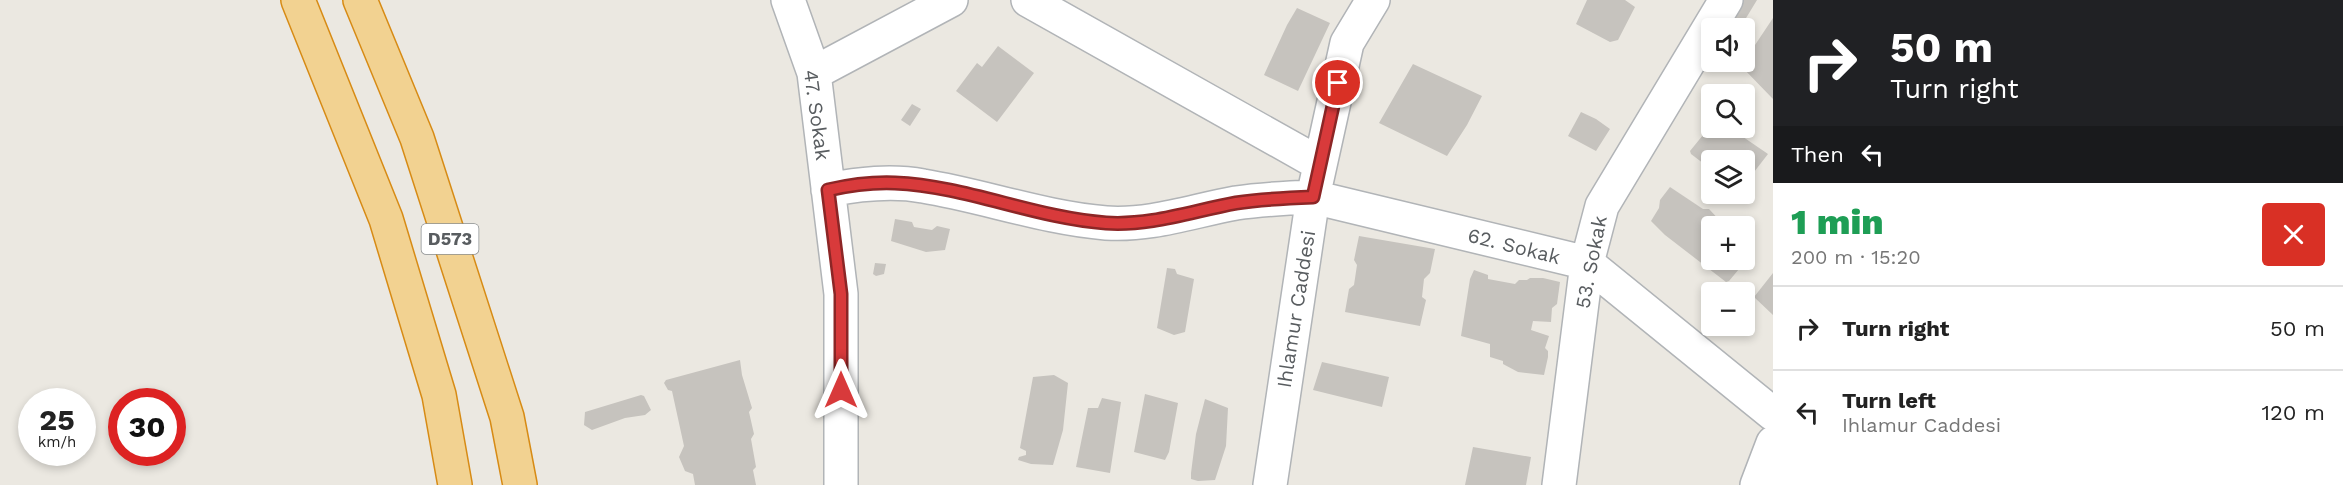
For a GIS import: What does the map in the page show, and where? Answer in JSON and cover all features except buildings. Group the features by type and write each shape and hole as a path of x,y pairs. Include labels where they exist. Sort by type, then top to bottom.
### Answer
{"highway":[{"name":"D573","path":"298,0 386,219 439,395 455,485"},
{"name":"D573","path":"360,0 417,138 507,417 520,485"}],"street":[{"name":"47. Sokak","path":"788,0 814,73 841,294 841,485"},
{"path":"814,73 951,0"},
{"path":"1028,0 1320,164"},
{"name":"Ihlamur Caddesi","path":"1270,485 1313,197 1320,164 1347,43 1373,0"},
{"name":"53. Sokak","path":"1559,485 1587,263 1602,206 1726,0"},
{"name":"62. Sokak","path":"828,190 872,183 922,186 1078,220 1108,223 1171,218 1269,198 1313,197 1587,263 1773,414"},
{"path":"1757,485 1773,443"}],"route":[{"path":"841,390 841,294 828,190 872,183 922,186 1078,220 1108,223 1171,218 1204,209 1269,198 1313,197 1338,83"}]}
